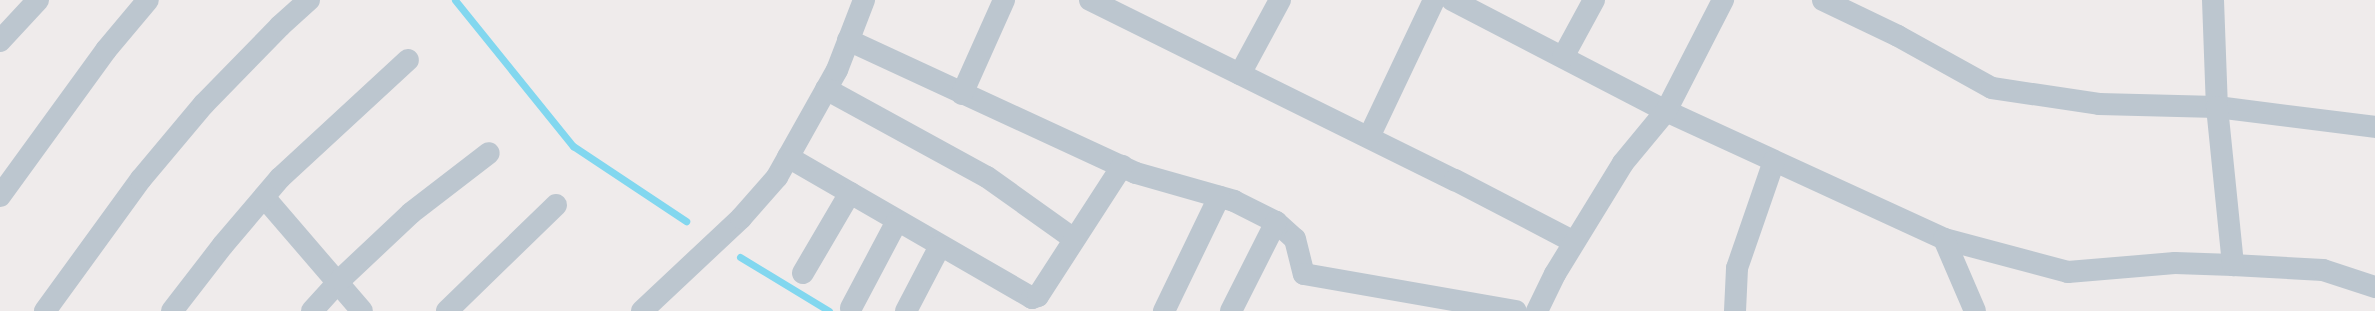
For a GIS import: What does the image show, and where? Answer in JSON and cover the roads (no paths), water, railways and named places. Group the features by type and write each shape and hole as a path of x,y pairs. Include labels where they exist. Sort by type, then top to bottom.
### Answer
{"street":[{"path":"0,41 38,0"},
{"path":"0,196 106,50 148,0"},
{"path":"45,311 142,180 204,104 280,26 309,0"},
{"path":"642,311 741,218 777,177 826,89 864,0"},
{"path":"962,94 1004,0"},
{"path":"1090,0 1369,137 1574,242"},
{"path":"1240,74 1280,0"},
{"path":"1369,137 1434,0"},
{"path":"1452,0 1666,110 1944,239 2068,272 2175,263 2233,265 2323,270 2375,287"},
{"path":"1563,57 1594,0"},
{"path":"1537,311 1554,274 1623,163 1666,110 1723,0"},
{"path":"1823,0 1898,36 1992,88 2099,104 2217,107 2375,127"},
{"path":"2213,0 2217,107 2233,265"},
{"path":"848,40 962,94 1122,166 1234,201 1276,222 1295,239 1304,274 1516,311"},
{"path":"172,311 280,178 408,60"},
{"path":"826,89 987,177 1074,239"},
{"path":"312,311 337,282 411,213 489,153"},
{"path":"788,157 1032,298 1038,296 1122,166"},
{"path":"1735,311 1738,268 1774,161"},
{"path":"802,273 850,193"},
{"path":"264,197 362,311"},
{"path":"1164,311 1219,197"},
{"path":"447,311 556,205"},
{"path":"851,308 898,221"},
{"path":"1231,311 1276,222"},
{"path":"1944,239 1975,311"},
{"path":"906,311 940,246"}],"waterway":[{"path":"455,0 573,146 686,221"},
{"path":"740,257 829,311"}]}
